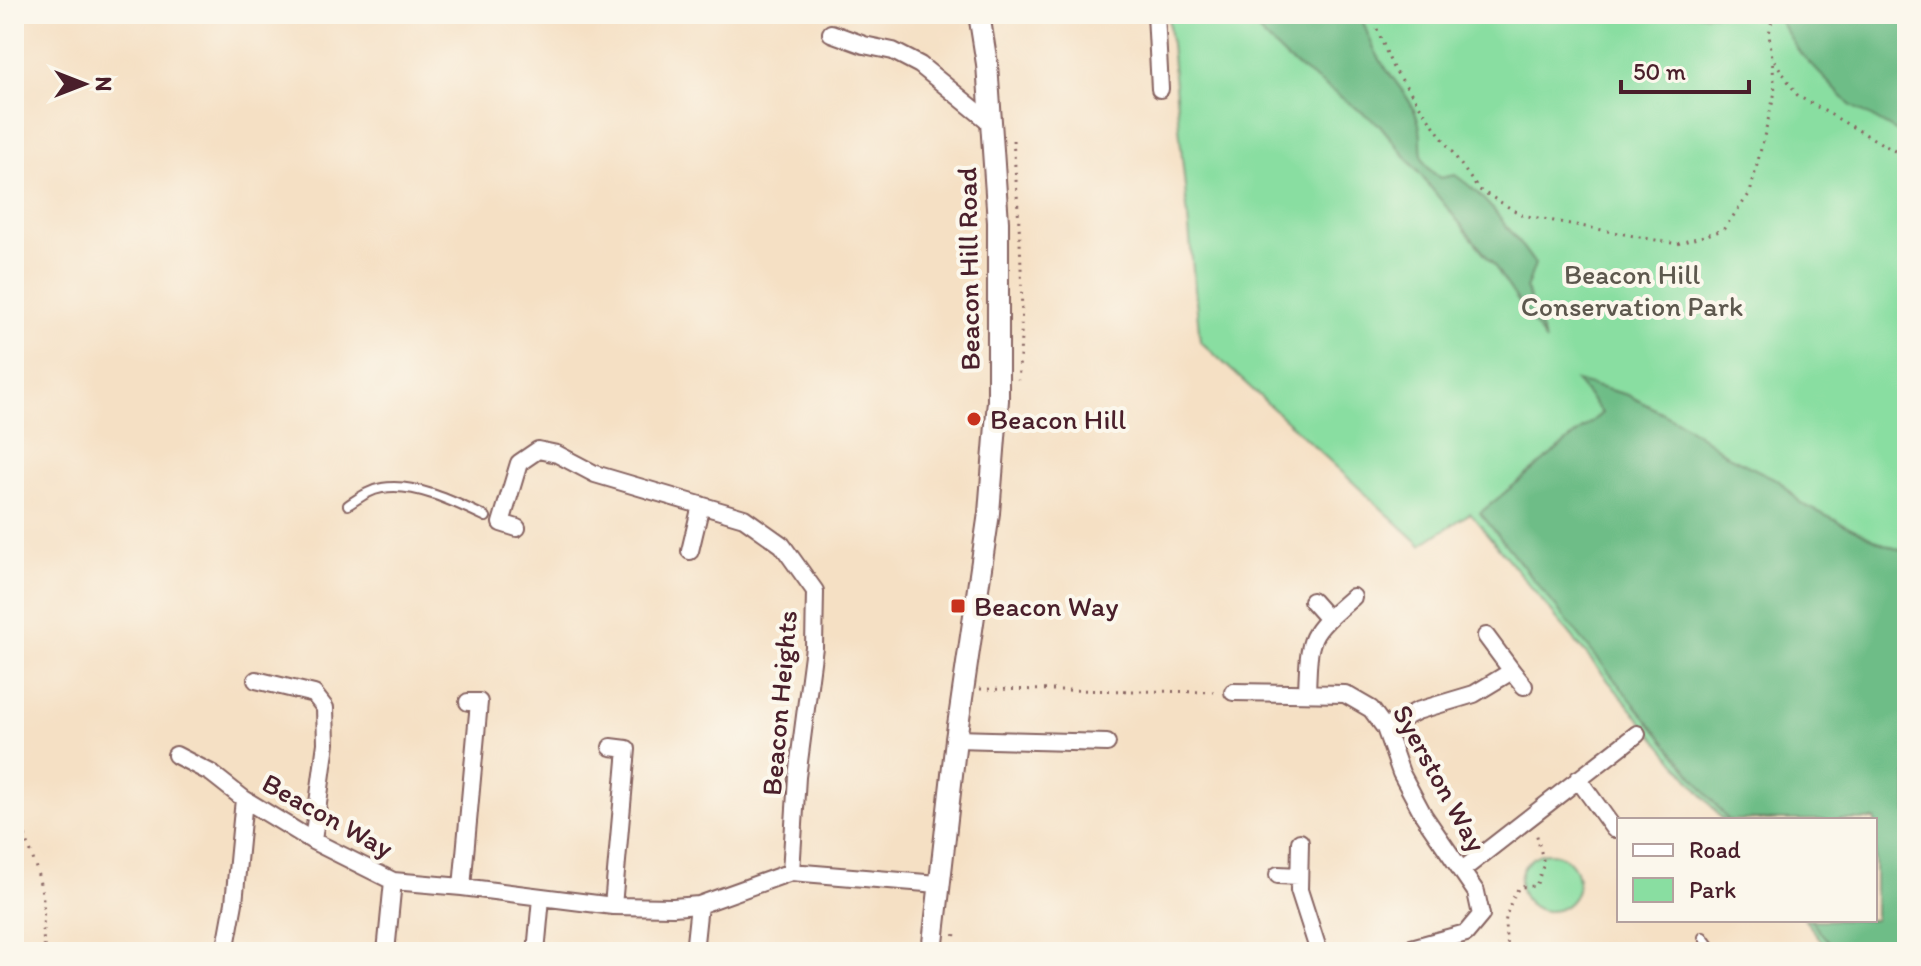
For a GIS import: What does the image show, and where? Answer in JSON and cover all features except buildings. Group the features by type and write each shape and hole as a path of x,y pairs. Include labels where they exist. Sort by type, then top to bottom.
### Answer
{"street":[{"name":"Beacon Hill Road","path":"932,952 956,739 989,513 998,400 998,236 987,64 979,14"},
{"path":"1156,14 1160,89"},
{"path":"831,33 893,51 920,65 991,123"},
{"name":"Beacon Heights","path":"501,523 519,463 538,450 557,454 595,474 744,518 782,545 815,591 814,647 797,777 791,872"},
{"path":"690,551 701,505"},
{"path":"1307,693 1308,647 1318,627 1353,597"},
{"path":"1312,601 1328,619"},
{"path":"1486,636 1524,686"},
{"path":"1385,728 1417,711 1474,694 1512,671"},
{"path":"256,680 314,694 325,708 326,743 313,841"},
{"name":"Syerston Way","path":"1233,692 1345,694 1371,709 1385,728 1407,784 1424,816 1476,892 1481,915 1466,933 1397,952"},
{"path":"462,887 480,702"},
{"path":"1461,871 1637,734"},
{"path":"956,739 1107,743"},
{"path":"613,906 627,749"},
{"name":"Beacon Way","path":"176,755 211,773 244,799 313,841 393,881 613,906 699,905 791,872 938,884"},
{"path":"1578,779 1614,829"},
{"path":"225,952 234,903 244,799"},
{"path":"1300,842 1299,890 1319,952"},
{"path":"1278,875 1299,876"},
{"path":"386,952 393,881"},
{"path":"536,952 541,898"},
{"path":"694,952 699,905"}],"lane":[{"path":"348,505 381,488 403,488 458,505 501,523"},
{"path":"1703,937 1714,952"}],"path":[{"path":"1371,14 1392,66 1478,189 1522,215 1677,244 1723,230 1750,193 1775,92 1769,34 1773,14"},
{"path":"1772,57 1798,96 1907,158"},
{"path":"964,688 1233,692"},
{"path":"14,806 30,849 43,901 41,933 45,950"},
{"path":"1510,952 1503,931 1511,901 1519,887 1536,886 1544,864 1538,835 1529,818"}],"green space":[{"name":"Beacon Hill Conservation Park","path":"1168,14 1907,14 1907,952 1831,952 1807,922 1877,922 1877,818 1721,818 1470,513 1421,545 1200,341"},
{"path":"1241,14 1360,14 1377,54 1416,114 1426,165 1440,178 1455,175 1467,184 1498,216 1535,264 1526,289 1546,342 1493,264 1380,125 1287,59"},
{"path":"1775,14 1907,14 1907,141 1901,134 1850,105 1800,53"},
{"path":"1576,381 1628,395 1682,423 1730,457 1778,480 1802,504 1907,553 1907,952 1837,952 1812,922 1877,922 1877,818 1726,818 1480,513 1602,413"},
{"path":"1549,853 1560,855 1569,862 1576,871 1576,893 1569,902 1560,909 1549,911 1538,909 1529,902 1522,893 1520,882 1522,871 1529,862 1538,855"}],"place":[{"name":"Beacon Hill","path":"974,419"},
{"name":"Beacon Way","path":"958,606"}]}
